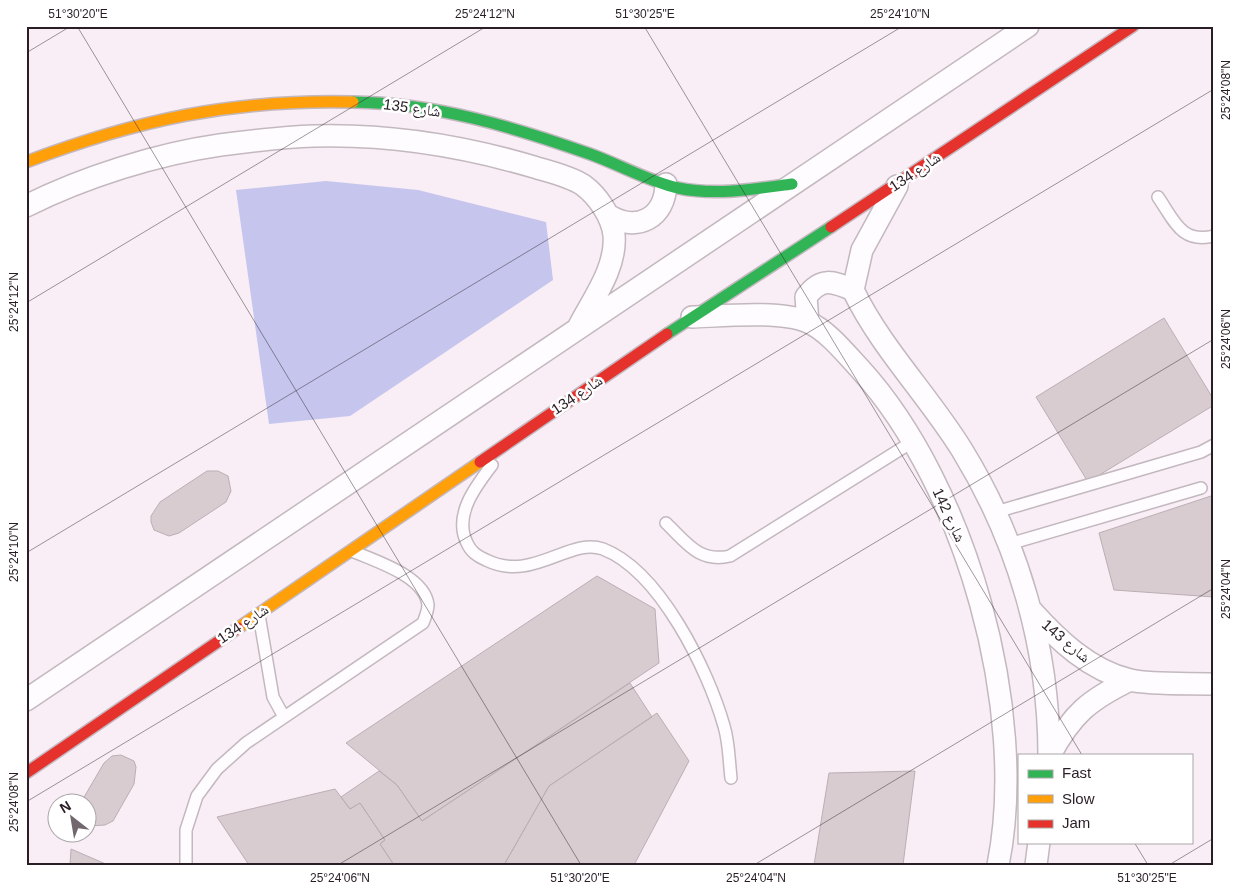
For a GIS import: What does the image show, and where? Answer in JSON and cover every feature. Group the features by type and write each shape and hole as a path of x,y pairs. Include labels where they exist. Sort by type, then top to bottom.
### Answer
{"street":[{"path":"26,700 1028,26"},
{"name":"شارع 134","path":"26,773 692,316 899,183 1133,26"},
{"name":"شارع 135","path":"26,162 114,131 178,115 268,103 338,100 404,104 481,120 556,143 666,184 696,192 722,193 792,184"},
{"path":"26,206 64,187 143,162 219,145 314,136 386,138 448,146 502,157 564,176 583,186 599,200 608,216 614,235 607,273 578,328"},
{"path":"853,290 862,250 899,183"},
{"path":"608,216 627,223 648,219 662,204 666,184"},
{"path":"808,322 806,297 813,288 825,282 836,282 853,290 872,326 962,449 996,512 1031,610 1049,718 1049,754"},
{"name":"شارع 142","path":"692,316 768,315 808,322 834,342 878,390 899,417 958,532 973,572 992,656 1003,727 1005,786 998,865"},
{"name":"شارع 143","path":"1031,610 1053,634 1089,662 1130,680 1214,684"},
{"path":"1050,754 1064,728 1084,708 1103,694 1130,680"},
{"path":"1036,865 1039,844"}],"lane":[{"path":"1158,197 1181,231 1192,238 1214,236"},
{"path":"510,441 479,482 465,509 461,524 468,547 476,555 490,562 510,566 532,565 580,547 602,549 628,563 660,596 688,640 712,692 725,727 731,778"},
{"path":"666,524 703,556 715,559 730,556 912,442"},
{"path":"996,512 1201,452 1214,445"},
{"path":"1009,544 1202,488"},
{"path":"186,865 186,830 197,796 217,770 246,743 423,623 428,605 420,585 394,569 350,551"},
{"path":"258,614 273,697 284,717"}],"water":[{"path":"326,181 418,190 546,222 553,280 350,416 269,424 236,190"}],"building":[{"path":"1164,318 1214,400 1214,405 1088,482 1036,397"},
{"path":"207,471 218,471 228,476 231,491 226,502 179,533 169,536 154,530 151,516 160,502"},
{"path":"1214,495 1214,597 1114,590 1099,533"},
{"path":"597,576 655,609 659,663 422,821 397,785 346,743"},
{"path":"630,683 652,717 549,786 504,865 394,865 380,844 385,840 360,803 350,809 341,797 379,771 397,785 422,821"},
{"path":"657,713 689,761 634,865 504,865 549,786"},
{"path":"121,755 134,761 136,767 134,784 113,821 105,825 98,825 98,794 86,794 104,763 112,756"},
{"path":"915,771 903,865 814,865 829,773"},
{"path":"335,789 350,809 360,803 385,840 380,844 394,865 249,865 217,817"},
{"path":"71,849 108,865 70,865"}],"traffic: fast":[{"path":"353,102 414,107 473,118 590,154 656,182 678,188 721,192 792,184"},
{"path":"667,334 831,227"}],"traffic: slow":[{"path":"26,162 107,134 186,115 267,104 353,102"},
{"path":"238,628 480,462"}],"traffic: jam":[{"path":"831,227 1133,26"},
{"path":"480,462 667,334"},
{"path":"26,773 238,628"}]}
